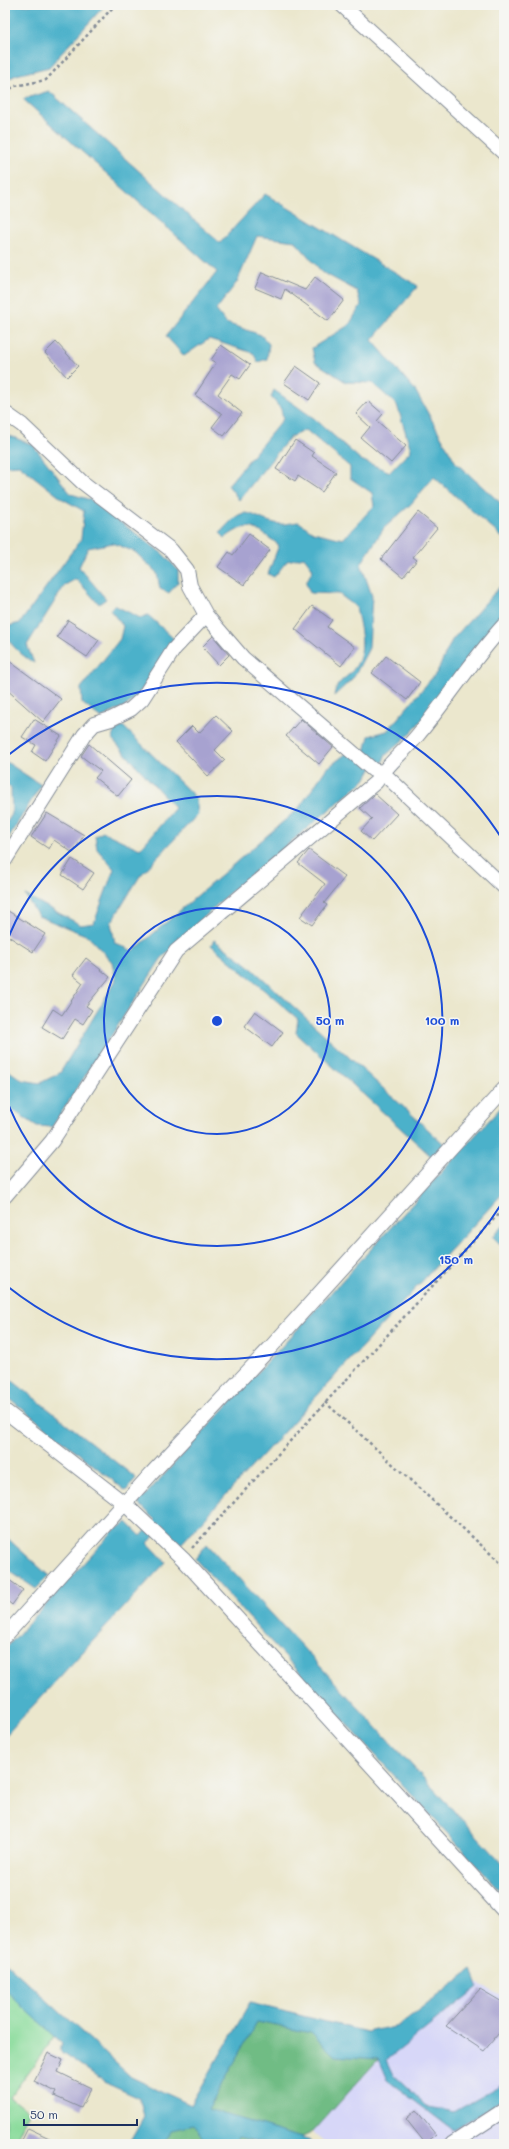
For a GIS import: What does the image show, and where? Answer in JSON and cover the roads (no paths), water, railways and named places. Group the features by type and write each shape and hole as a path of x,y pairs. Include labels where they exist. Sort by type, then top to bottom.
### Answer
{"street":[{"path":"342,5 502,148"},
{"path":"5,412 22,425 82,482 171,550 187,570 190,586 206,615 243,658 378,771 504,888"},
{"path":"5,860 84,735 94,724 112,719 131,709 142,699 174,650 206,615"},
{"path":"5,1196 52,1141 176,951 376,782 378,771 389,763 416,737 467,668 504,625"},
{"path":"5,1636 270,1348 504,1089"},
{"path":"5,1411 125,1504 182,1559 504,1912"},
{"path":"452,2144 504,2110"}],"water":[{"path":"9,5 105,5 49,67 16,75 5,81 5,10"},
{"path":"49,91 220,243 265,194 418,286 372,340 415,390 456,463 504,506 504,539 434,477 410,505 384,528 361,564 372,596 369,648 354,677 334,696 339,684 350,674 358,663 362,648 361,631 356,607 339,594 310,593 306,583 313,569 304,557 287,561 274,577 268,574 279,545 258,530 247,527 234,532 225,538 220,533 230,522 243,513 269,522 280,524 299,522 313,532 343,539 374,506 372,493 350,478 350,467 306,430 290,437 239,500 228,485 283,419 281,409 271,397 274,390 315,419 361,460 390,472 411,450 397,405 372,383 346,382 315,362 312,348 349,325 361,305 357,291 322,272 295,241 257,236 237,282 216,310 226,323 261,335 269,344 267,359 258,362 253,353 209,339 184,356 166,336 217,272 23,99"},
{"path":"5,434 33,445 71,494 91,500 163,554 178,570 178,582 169,593 160,589 157,573 135,552 113,543 88,548 79,567 106,599 99,604 76,579 65,585 27,645 34,663 20,653 11,644 5,627 20,623 81,539 84,511 61,498 19,465 5,466"},
{"path":"504,582 504,618 470,656 413,731 385,756 382,764 373,766 365,780 227,895 161,959 52,1127 37,1126 5,1105 5,1068 22,1080 40,1083 60,1073 116,980 112,962 88,936 38,916 25,895 81,925 94,923 114,869 97,849 95,836 103,832 140,849 175,808 113,740 114,731 123,726 196,798 198,814 140,876 111,923 115,943 133,951 299,808 326,769 347,753 364,756 369,736 387,731 437,672 452,640"},
{"path":"114,605 140,618 148,615 174,639 138,696 126,706 101,718 82,703 81,688 120,639 123,626 110,610"},
{"path":"5,761 41,785 5,843 5,825 12,814 11,788 5,783"},
{"path":"214,940 246,963 444,1144 432,1157 296,1033 298,1019 211,945"},
{"path":"504,1104 504,1192 181,1544 163,1527 148,1543 166,1562 5,1736 5,1649 114,1530 127,1522 141,1536 156,1520 138,1503"},
{"path":"504,1225 504,1248 493,1237"},
{"path":"5,1375 136,1478 126,1491 5,1395"},
{"path":"5,1536 49,1576 36,1589 5,1568"},
{"path":"207,1544 504,1865 504,1895 195,1559"},
{"path":"5,1962 131,2077 191,2105 250,2003 367,2032 399,2025 472,1969 478,1987 387,2060 394,2075 428,2107 454,2112 504,2084 504,2098 453,2130 387,2080 378,2059 335,2056 311,2033 257,2022 208,2109 311,2141 309,2144 267,2144 238,2137 235,2144 210,2144 194,2125 171,2130 165,2144 128,2144 144,2116 139,2098 108,2084 60,2051 62,2043 5,1990"}]}
